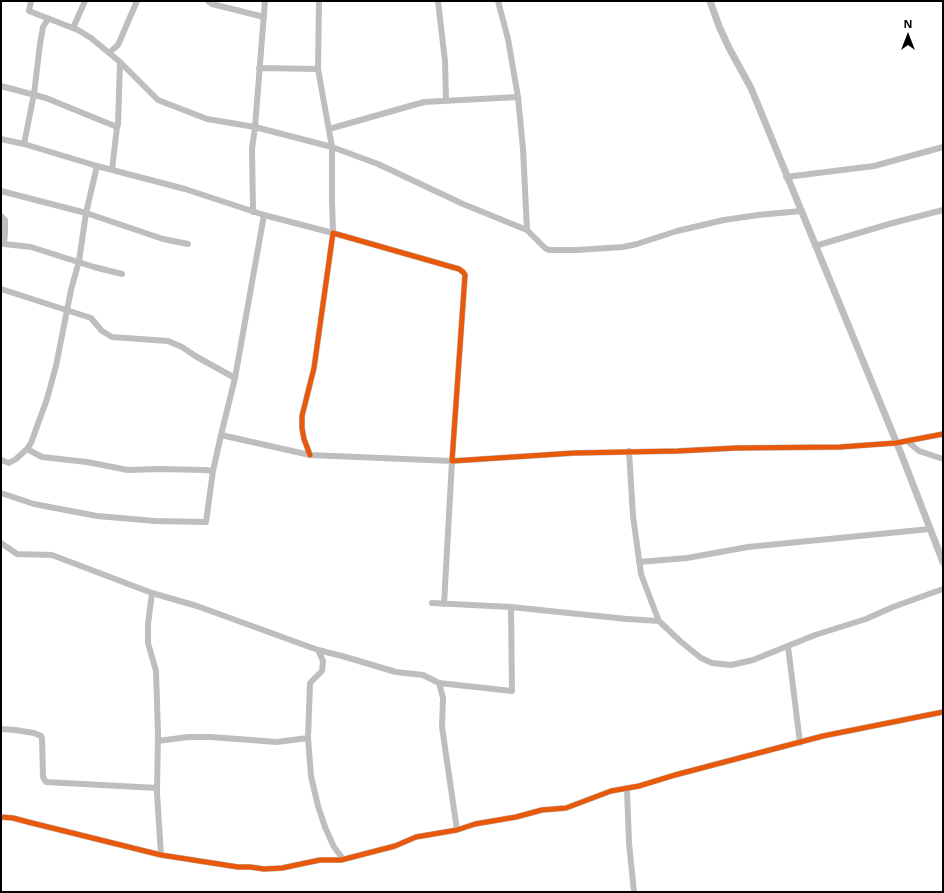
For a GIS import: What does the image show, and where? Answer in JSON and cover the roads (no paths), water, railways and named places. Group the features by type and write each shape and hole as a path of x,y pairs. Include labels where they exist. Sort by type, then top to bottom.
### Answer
{"street":[{"path":"32,1 29,11 73,28 92,38 110,52 158,100 207,119 255,127 332,147 378,164 463,204 527,230 545,248 549,250 596,249 637,244 677,231 741,217 801,211"},
{"path":"73,28 85,1"},
{"path":"110,52 118,45 138,1"},
{"path":"207,1 264,18"},
{"path":"253,212 252,149 265,1"},
{"path":"310,455 302,434 302,416 314,368 333,234 332,147 318,69 319,1"},
{"path":"438,1 445,61 446,100"},
{"path":"498,1 508,39 518,97 523,149 527,230"},
{"path":"710,1 729,48 751,88 943,562"},
{"path":"24,144 34,94 43,27 48,19"},
{"path":"112,170 118,125 120,62"},
{"path":"259,68 318,69"},
{"path":"1,86 34,94 117,127"},
{"path":"328,128 424,102 518,97"},
{"path":"1,139 24,144 97,166 185,189 253,212 380,246 459,269 463,272 465,279 452,461 444,604"},
{"path":"786,177 874,166 943,147"},
{"path":"1,460 9,463 27,449 31,443 51,382 71,290 79,261 86,213 97,166"},
{"path":"1,191 86,213 163,238 188,244"},
{"path":"815,246 943,210"},
{"path":"1,494 34,504 89,514 155,521 206,522 213,472 235,378 264,215"},
{"path":"1,216 4,220 5,233 2,243 31,247 94,267 122,274"},
{"path":"1,289 91,318 102,331 112,337 168,341 182,347 235,378"},
{"path":"221,435 310,455 452,461 628,451 840,447 896,443 943,434"},
{"path":"907,441 919,451 943,459"},
{"path":"27,449 42,457 87,462 128,470 205,470 213,472"},
{"path":"628,451 633,516 641,574 659,621 688,648 701,658 712,663 731,665 753,660 815,635 866,619 893,607 943,589"},
{"path":"639,562 687,558 748,547 930,529"},
{"path":"1,543 17,554 52,555 152,593 197,606 318,650 396,672 423,675 439,683 512,691 511,607"},
{"path":"152,593 148,624 148,643 156,671 158,741 157,788 161,855"},
{"path":"432,603 511,607 659,621"},
{"path":"788,646 800,743"},
{"path":"318,650 323,661 322,671 310,683 308,738 311,776 325,827 334,847 343,859"},
{"path":"439,683 443,698 442,727 457,830"},
{"path":"1,817 13,818 161,855 238,867 264,869 282,868 320,860 343,859 395,846 416,837 457,830 475,824 516,817 542,810 566,808 611,791 627,789 823,736 943,712"},
{"path":"1,729 34,733 41,736 43,777 46,782 157,788"},
{"path":"158,741 188,737 211,737 277,742 308,738"},
{"path":"627,789 629,844 634,892"}]}
